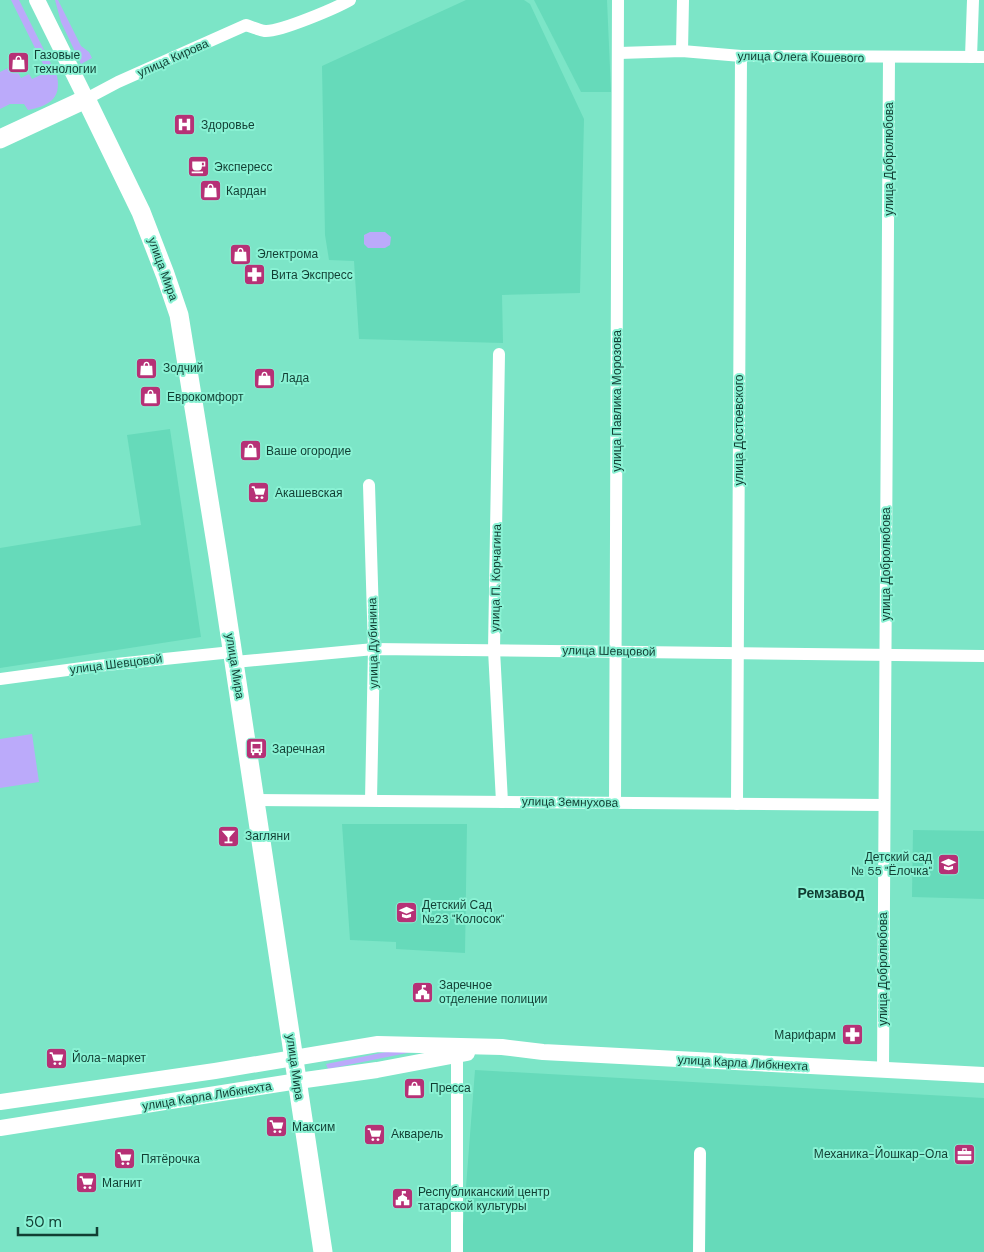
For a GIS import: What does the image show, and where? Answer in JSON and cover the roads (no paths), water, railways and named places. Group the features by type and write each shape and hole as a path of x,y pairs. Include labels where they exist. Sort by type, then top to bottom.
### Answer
{"main road":[{"path":"37,0 86,98"},
{"name":"улица Кирова","path":"0,139 86,98"},
{"name":"улица Мира","path":"86,98 141,212 179,315 234,657 323,1252"},
{"name":"улица Карла Либкнехта","path":"0,1102 215,1071 378,1044 502,1047 544,1052 984,1075"},
{"name":"улица Карла Либкнехта","path":"0,1128 377,1070 502,1047"}],"street":[{"name":"улица Кирова","path":"86,98 246,26 266,31 280,28 341,6 350,0"},
{"name":"улица Павлика Морозова","path":"615,803 618,0"},
{"path":"682,51 683,0"},
{"path":"973,0 978,57"},
{"name":"улица Олега Кошевого","path":"619,53 682,51 741,56 978,57"},
{"name":"улица Достоевского","path":"737,804 741,56"},
{"name":"улица Добролюбова","path":"883,1070 889,58"},
{"name":"улица П. Корчагина","path":"499,354 494,650 502,802"},
{"name":"улица Дубинина","path":"369,485 374,649 371,800"},
{"name":"улица Шевцовой","path":"0,679 97,666 374,649 984,656"},
{"name":"улица Земнухова","path":"255,800 884,805"},
{"path":"457,1055 457,1252"},
{"path":"699,1252 700,1153"}],"place":[{"name":"Газовые технологии","path":"18,62"},
{"name":"Здоровье","path":"185,125"},
{"name":"Экспересс","path":"198,167"},
{"name":"Кардан","path":"210,191"},
{"name":"Электрома","path":"241,254"},
{"name":"Вита Экспресс","path":"255,275"},
{"name":"Зодчий","path":"147,368"},
{"name":"Лада","path":"265,378"},
{"name":"Еврокомфорт","path":"151,397"},
{"name":"Ваше огородие","path":"250,451"},
{"name":"Акашевская","path":"259,493"},
{"name":"Заречная","path":"256,749"},
{"name":"Загляни","path":"229,836"},
{"name":"Детский сад № 55 \"Ёлочка\"","path":"948,864"},
{"name":"Детский Сад №23 \"Колосок\"","path":"406,912"},
{"name":"Заречное отделение полиции","path":"423,992"},
{"name":"Марифарм","path":"852,1035"},
{"name":"Йола-маркет","path":"56,1058"},
{"name":"Пресса","path":"414,1088"},
{"name":"Максим","path":"276,1127"},
{"name":"Акварель","path":"375,1134"},
{"name":"Механика-Йошкар-Ола","path":"964,1154"},
{"name":"Пятёрочка","path":"125,1159"},
{"name":"Магнит","path":"86,1183"},
{"name":"Республиканский центр татарской культуры","path":"402,1199"}],"district":[{"name":"Ремзавод","path":"831,893"}]}
